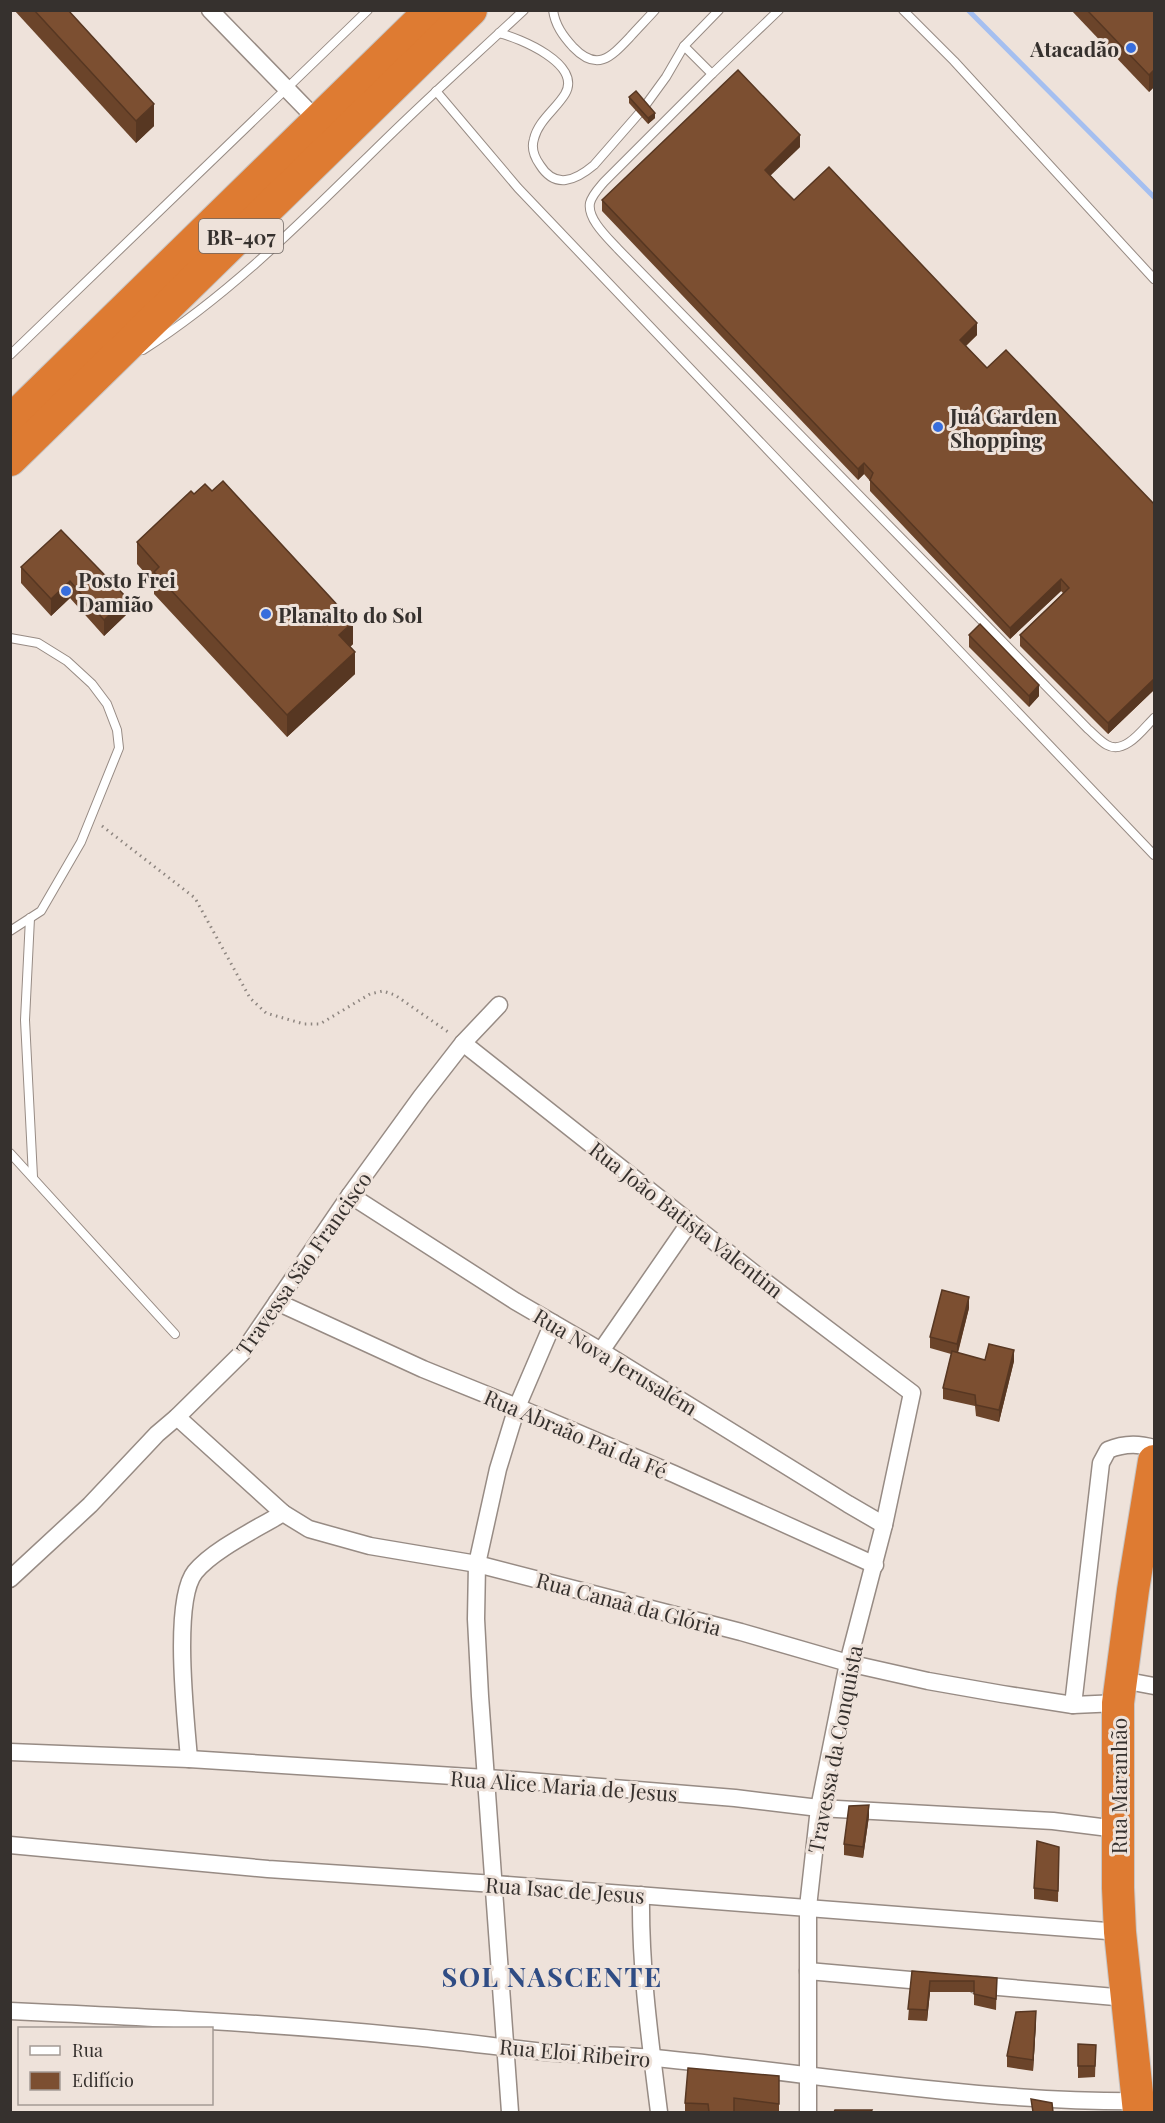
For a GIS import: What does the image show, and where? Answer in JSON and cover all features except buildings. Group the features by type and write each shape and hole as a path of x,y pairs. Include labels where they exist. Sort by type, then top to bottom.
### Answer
{"highway":[{"name":"BR-407","path":"10,421 431,10"},
{"name":"BR-407","path":"10,460 471,10"},
{"name":"Rua Maranhão","path":"1144,2105 1127,1998 1120,1932 1117,1829 1120,1691 1133,1590 1155,1461"}],"street":[{"path":"210,10 318,121"},
{"name":"Travessa São Francisco","path":"10,1579 90,1505 157,1434 243,1352 257,1328 350,1195 463,1043 499,1005"},
{"name":"Rua João Batista Valentim","path":"463,1043 764,1281 912,1393"},
{"name":"Rua Nova Jerusalém","path":"350,1195 505,1295 601,1351 884,1525"},
{"path":"601,1351 690,1222"},
{"name":"Rua Abraão Pai da Fé","path":"277,1302 423,1369 684,1479 875,1565"},
{"path":"510,2112 476,1619 477,1564 498,1468 517,1407 553,1323"},
{"name":"Travessa da Conquista","path":"808,2112 808,1907 819,1808 848,1663 875,1565 912,1393"},
{"name":"Rua Canaã da Glória","path":"177,1417 283,1513 309,1529 345,1539 477,1564 741,1632 848,1663 928,1681 1073,1704 1120,1691 1155,1686"},
{"path":"1073,1704 1101,1463 1108,1450 1117,1446 1134,1444 1155,1448"},
{"path":"189,1759 183,1669 186,1594 194,1574 210,1558 283,1513"},
{"name":"Rua Alice Maria de Jesus","path":"10,1752 189,1759 735,1798 819,1808 1042,1821 1117,1829"},
{"name":"Rua Isac de Jesus","path":"10,1845 236,1866 1120,1932"},
{"path":"641,1895 640,1932 643,1981 659,2112"},
{"path":"808,1971 1127,1998"},
{"name":"Rua Eloi Ribeiro","path":"10,2011 286,2026 544,2052 652,2058 1102,2107 1144,2105"}],"lane":[{"path":"10,356 368,10"},
{"path":"130,358 169,333 230,287 270,252 436,91 524,10"},
{"path":"553,10 555,21 563,36 581,54 588,59 595,60 611,57 656,10"},
{"path":"499,33 531,44 558,63 565,75 568,84 567,92 539,127 533,148 536,159 548,176 557,180 567,180 578,176 594,165 648,102 684,46 719,10"},
{"path":"779,10 712,74 593,195 590,205 591,214 618,249 1088,729 1107,745 1124,746 1155,718"},
{"path":"903,10 954,61 1155,279"},
{"path":"684,46 712,74"},
{"path":"436,91 526,196 1155,855"},
{"path":"92,382 121,364"},
{"path":"10,638 38,643 67,661 92,684 108,704 117,730 119,748 81,842 41,911 10,931"},
{"path":"30,918 25,1020 33,1177"},
{"path":"10,1153 175,1334"}],"path":[{"path":"91,818 195,898 250,998 266,1013 304,1024 320,1024 370,994 383,991 395,995 463,1043"}],"waterway":[{"path":"968,10 1154,197"}],"place":[{"name":"Atacadão","path":"1131,48"},
{"name":"Juá Garden Shopping","path":"938,427"},
{"name":"Posto Frei Damião","path":"66,591"},
{"name":"Planalto do Sol","path":"266,614"}],"district":[{"name":"SOL NASCENTE","path":"552,1976"}]}
